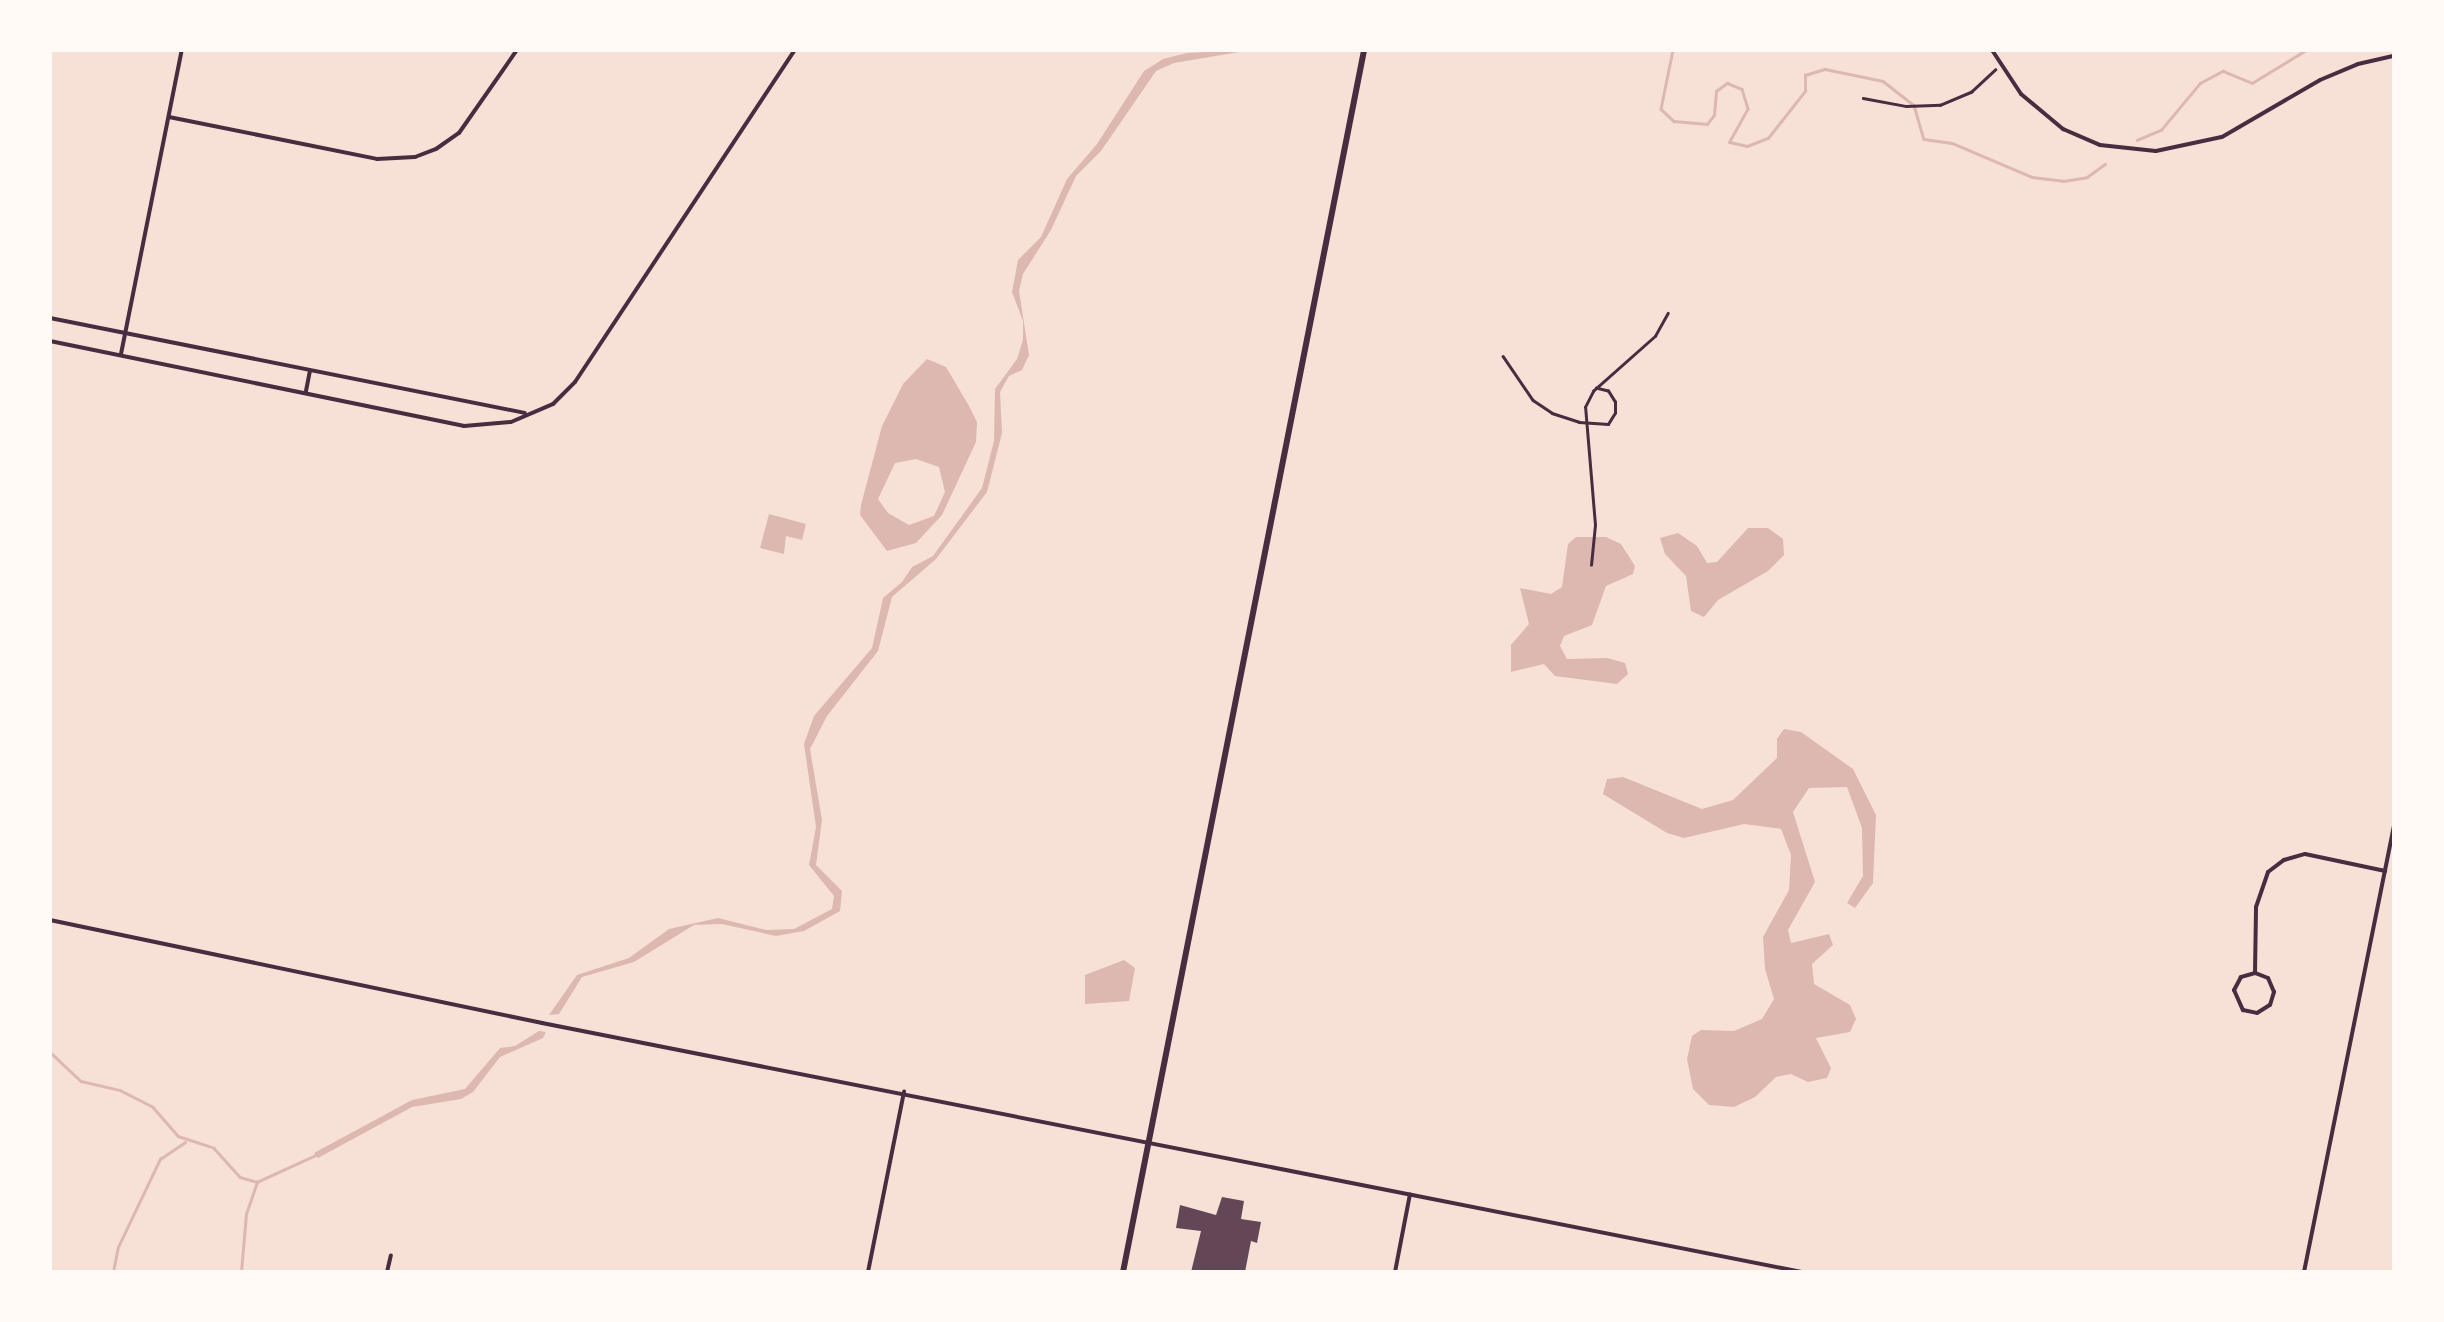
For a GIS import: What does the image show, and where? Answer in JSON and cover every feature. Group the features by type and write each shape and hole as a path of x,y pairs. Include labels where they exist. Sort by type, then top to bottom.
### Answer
{"main road":[{"path":"1123,1272 1364,50"}],"street":[{"path":"121,356 182,50"},
{"path":"169,116 377,159 405,159 436,150 459,133 517,50"},
{"path":"50,341 464,426 492,427 552,404 575,382 796,50"},
{"path":"1992,50 2022,94 2063,129 2100,145 2156,152 2222,137 2320,80 2358,64 2394,56"},
{"path":"50,318 526,414"},
{"path":"306,393 310,371"},
{"path":"2304,1272 2394,825"},
{"path":"2255,972 2256,907 2268,872 2284,860 2305,854 2385,871"},
{"path":"50,920 524,1019 1802,1272"},
{"path":"2255,972 2268,978 2274,992 2270,1006 2257,1013 2243,1010 2234,990 2241,977 2255,972"},
{"path":"868,1272 904,1092"},
{"path":"1395,1272 1410,1194"},
{"path":"388,1272 391,1255"}],"path":[{"path":"1862,98 1906,106 1940,105 1983,83 2002,63"},
{"path":"1590,564 1595,525 1585,408 1596,388 1654,336 1668,313"},
{"path":"1503,356 1533,400 1552,413 1608,424 1615,413 1615,402 1608,391 1596,388"}],"shaded area":[{"path":"1251,50 1174,63 1156,71 1101,151 1076,176 1051,230 1023,274 1019,291 1029,355 1022,370 1009,376 1000,392 1002,433 987,492 936,559 892,597 878,651 827,716 810,749 822,820 816,865 842,891 840,911 804,931 776,936 722,924 694,925 634,962 582,977 559,1014 549,1015 577,975 629,958 669,929 718,918 766,930 794,929 832,909 834,896 809,865 816,827 804,744 814,716 872,648 883,598 912,567 933,556 982,488 994,441 995,389 1017,359 1023,340 1023,321 1012,292 1018,260 1041,237 1067,179 1097,144 1144,71 1163,59 1187,53"},
{"path":"927,359 946,367 977,422 976,442 942,515 916,543 887,551 860,515 882,426 903,384","holes":["916,459 939,467 945,492 934,516 909,525 888,513 878,499 895,463"]},
{"path":"769,514 806,524 802,540 786,536 784,554 760,548"},
{"path":"1748,528 1768,528 1783,539 1784,555 1768,571 1718,600 1704,617 1691,611 1686,576 1665,554 1660,538 1678,533 1697,546 1707,563 1717,562"},
{"path":"1576,537 1606,537 1621,544 1635,566 1633,574 1606,586 1592,625 1564,636 1560,646 1567,659 1607,658 1625,663 1628,674 1617,684 1555,676 1544,664 1511,672 1511,645 1529,624 1520,588 1551,594 1562,587 1568,544"},
{"path":"1784,729 1801,732 1853,769 1876,815 1873,883 1855,908 1847,903 1863,876 1862,828 1847,787 1809,788 1793,812 1815,882 1788,930 1791,943 1829,934 1833,945 1812,964 1814,984 1850,1005 1856,1019 1850,1032 1816,1038 1831,1068 1827,1078 1808,1082 1791,1074 1776,1077 1755,1097 1734,1107 1709,1105 1693,1089 1687,1059 1692,1036 1701,1030 1734,1031 1762,1019 1774,999 1765,969 1763,937 1789,890 1791,855 1781,829 1744,824 1684,838 1667,833 1603,794 1607,779 1623,777 1702,809 1733,800 1777,758 1777,739"},
{"path":"1124,960 1135,968 1129,1001 1085,1004 1085,975"},
{"path":"539,1031 546,1032 543,1038 500,1057 473,1092 461,1099 412,1107 318,1158 314,1153 412,1100 465,1089 500,1048 515,1046"}],"building":[{"path":"1222,1197 1244,1201 1241,1219 1261,1222 1257,1243 1251,1241 1245,1272 1191,1272 1201,1231 1176,1228 1180,1205 1216,1215"}],"waterway":[{"path":"1673,50 1661,109 1674,121 1707,124 1714,115 1716,91 1727,83 1742,89 1748,109 1730,142 1747,146 1768,138 1805,91 1805,75 1825,69 1883,81 1914,105 1924,139 1952,143 2032,177 2063,181 2087,177 2105,164"},
{"path":"2137,140 2161,130 2200,83 2223,71 2252,83 2306,50"},
{"path":"50,1052 81,1081 120,1090 153,1107 178,1136 214,1148 240,1177 257,1182 316,1155"},
{"path":"113,1272 118,1247 160,1159 185,1142"},
{"path":"241,1272 246,1214 257,1182"}]}
